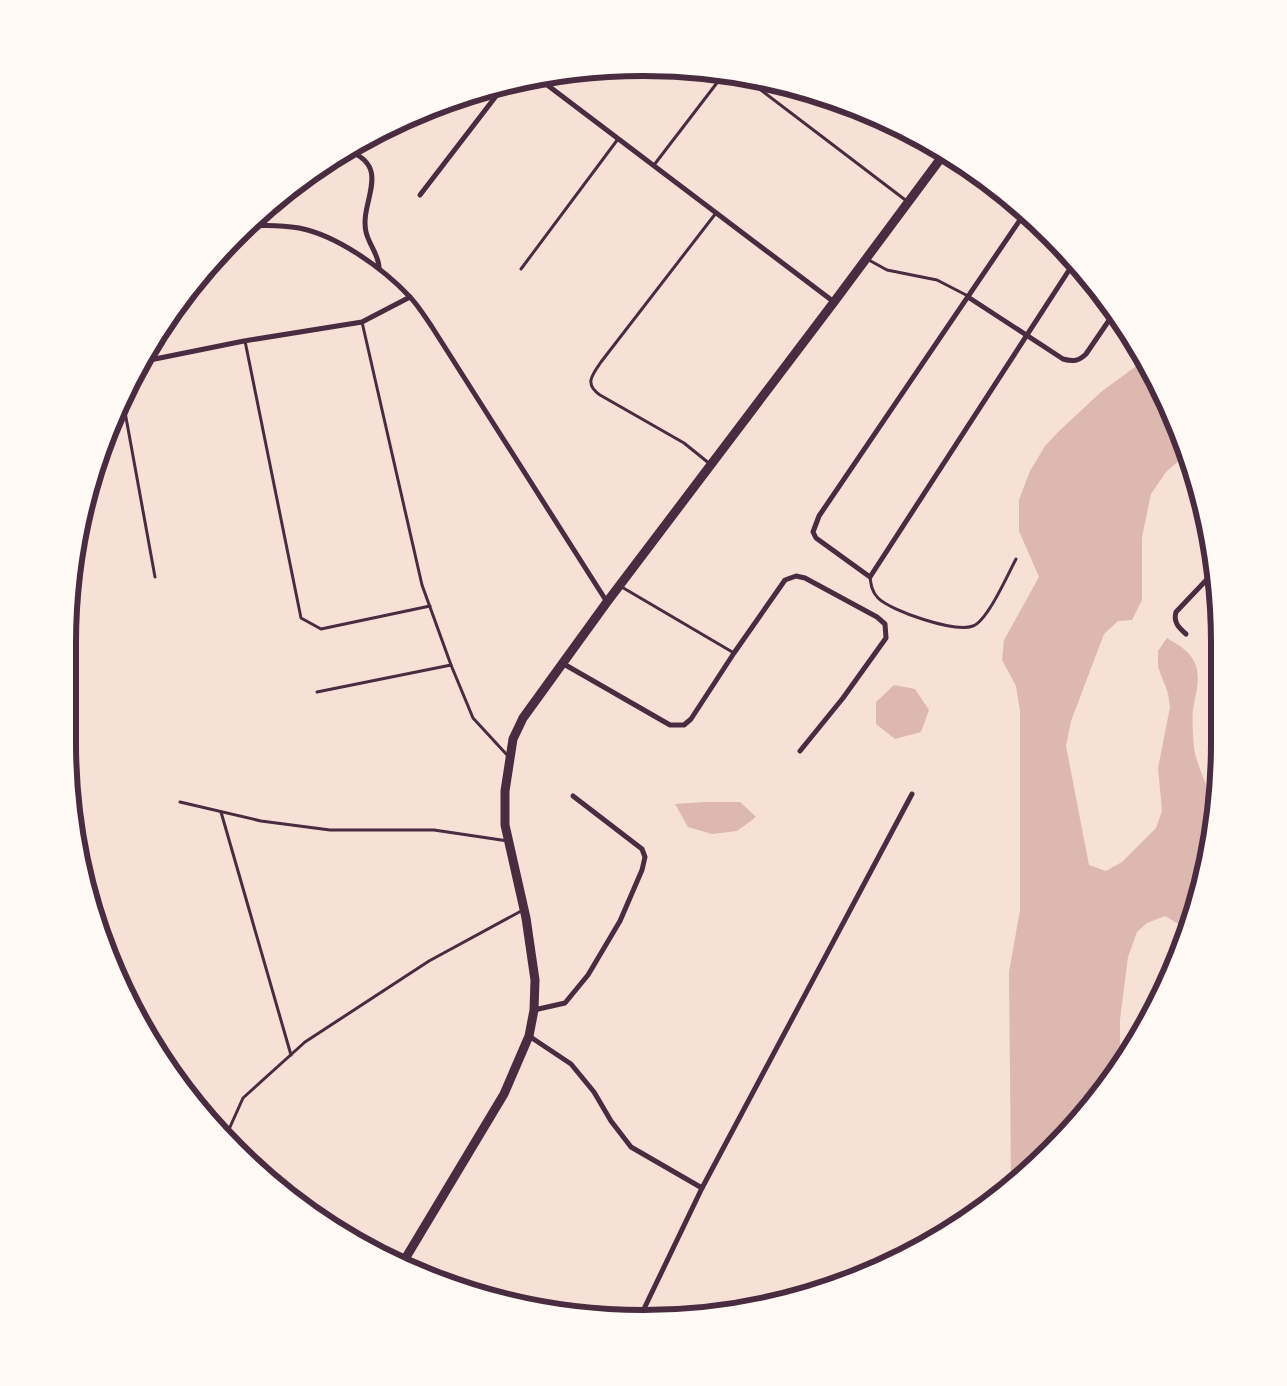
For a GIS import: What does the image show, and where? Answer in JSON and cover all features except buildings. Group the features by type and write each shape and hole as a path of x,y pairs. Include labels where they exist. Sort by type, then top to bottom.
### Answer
{"street":[{"path":"547,85 834,302"},
{"path":"420,194 495,97"},
{"path":"355,155 363,160 372,174 372,187 365,210 365,220 366,233 376,253 379,268"},
{"path":"406,1257 504,1094 529,1036 534,1010 535,980 524,909 505,825 505,791 513,739 523,718 619,585 940,160"},
{"path":"1020,219 819,516 813,532 816,538 870,577 1070,269"},
{"path":"260,226 300,228 338,243 379,268 410,297 437,336 607,602"},
{"path":"152,360 244,341 362,322 410,297"},
{"path":"968,297 1063,359 1069,361 1081,359 1086,354 1110,320"},
{"path":"562,663 670,725 684,725 691,719 785,580 791,576 805,578 877,617 885,624 886,638 843,698 800,751"},
{"path":"1186,634 1178,626 1174,618 1176,612 1207,578"},
{"path":"643,1310 702,1188 912,794"},
{"path":"534,1010 565,1003 588,975 620,921 642,870 645,856 642,849 573,796"},
{"path":"529,1036 572,1064 594,1092 610,1121 631,1147 702,1188"}],"lane":[{"path":"654,165 718,81"},
{"path":"758,88 908,202"},
{"path":"521,269 619,138"},
{"path":"711,464 684,443 600,395 593,390 590,382 601,362 717,212"},
{"path":"867,258 887,270 937,280 968,297"},
{"path":"362,322 422,585 451,665 473,718 510,758"},
{"path":"244,341 301,618 321,628 430,606"},
{"path":"125,413 154,577"},
{"path":"870,577 872,589 879,598 895,608 955,628 972,626 986,614 1016,558"},
{"path":"619,585 734,653"},
{"path":"317,692 451,665"},
{"path":"180,802 261,821 330,830 434,830 509,841"},
{"path":"221,812 291,1055"},
{"path":"229,1130 243,1098 305,1042 430,961 524,909"}],"shaded area":[{"path":"1138,365 1168,426 1180,459 1166,472 1151,494 1142,537 1142,600 1132,620 1118,621 1104,634 1071,721 1066,746 1089,865 1106,871 1122,862 1156,828 1162,811 1158,768 1170,707 1168,693 1158,667 1158,651 1167,638 1193,658 1197,669 1197,686 1193,709 1194,748 1209,792 1206,817 1200,853 1181,926 1165,916 1147,923 1137,932 1128,957 1120,1020 1120,1050 1094,1088 1070,1117 1045,1144 1011,1175 1009,972 1020,910 1020,711 1016,686 1002,660 1004,640 1039,577 1019,531 1019,500 1030,471 1045,446 1101,392"},
{"path":"894,685 915,689 929,710 921,732 895,739 876,724 876,702"},
{"path":"740,802 756,817 737,831 712,834 688,827 675,804"}]}
